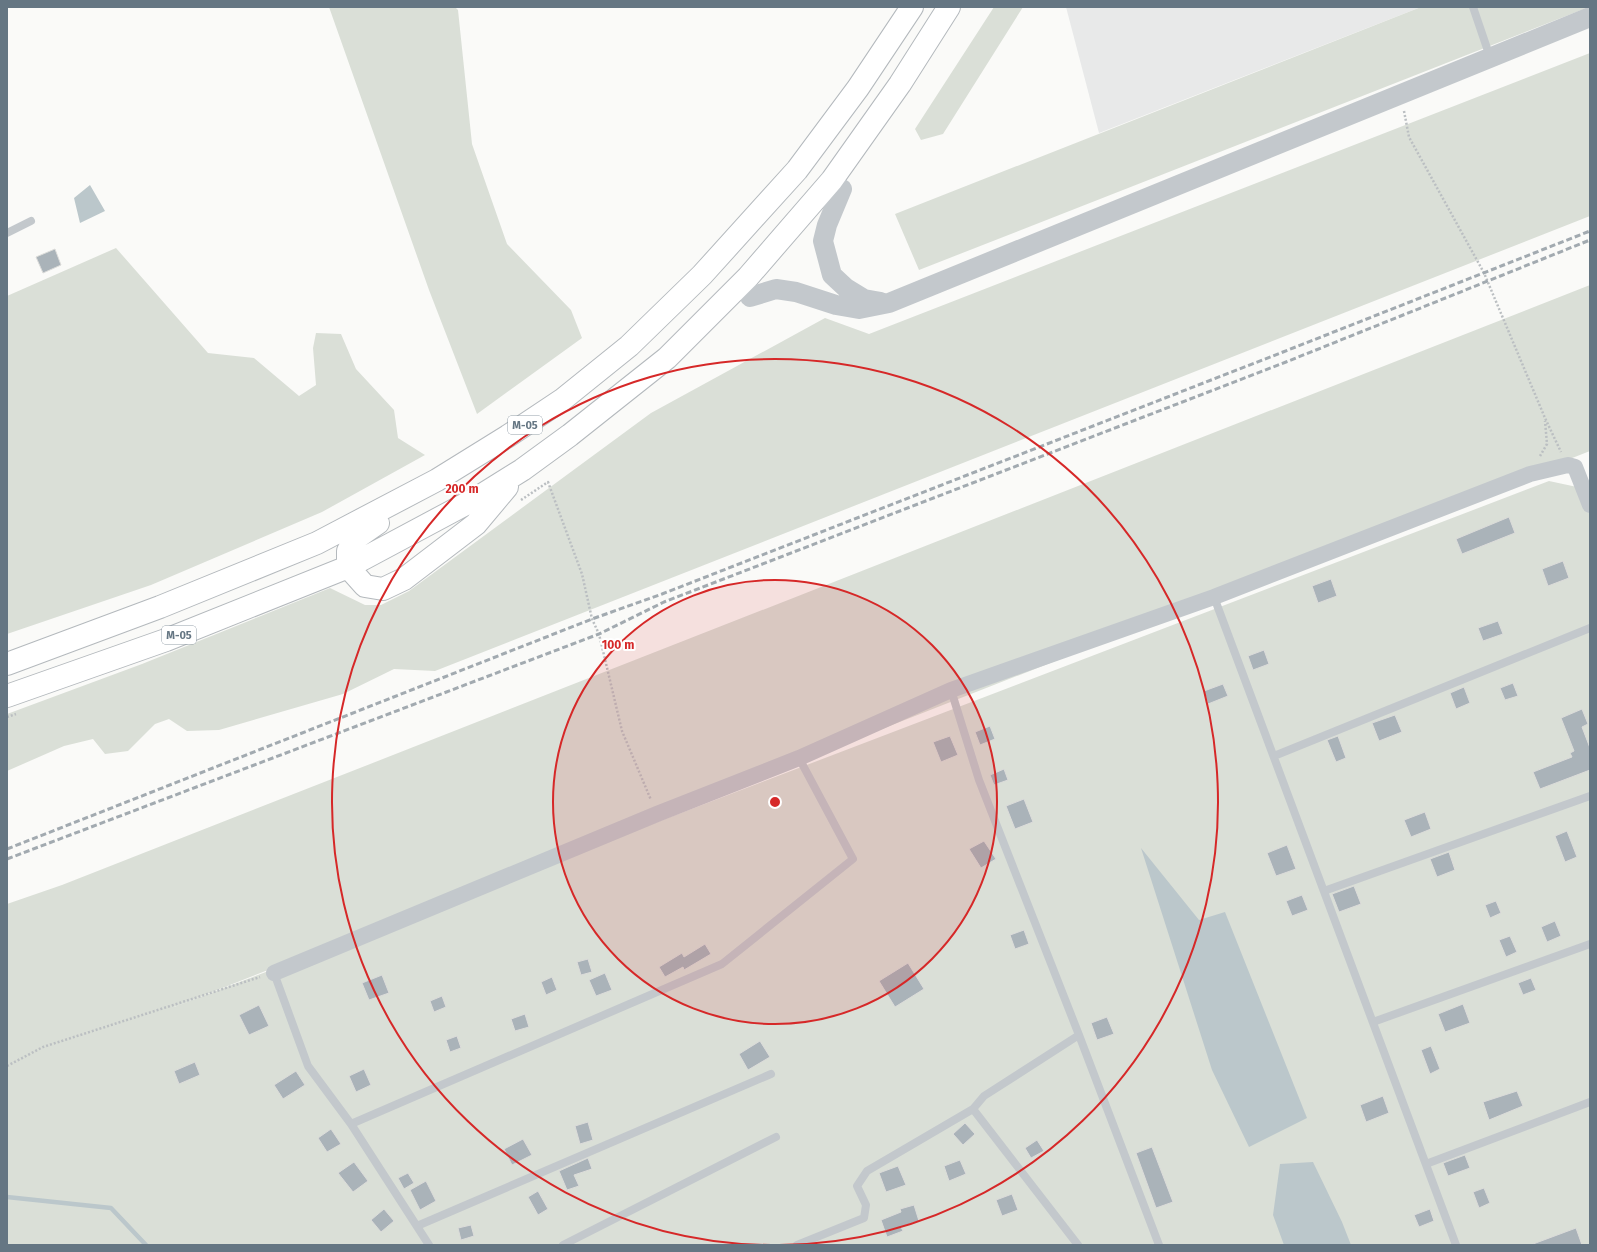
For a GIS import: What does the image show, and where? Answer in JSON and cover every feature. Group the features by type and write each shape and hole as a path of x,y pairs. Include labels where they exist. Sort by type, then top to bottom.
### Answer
{"highway":[{"name":"М-05","path":"7,664 160,607 317,543 437,480 508,436 562,400 629,346 702,275 797,170 858,88 912,7"},
{"name":"М-05","path":"7,696 166,640 348,567 477,498 522,470 570,435 667,358 748,276 832,180 900,84 949,7"},
{"path":"667,358 710,335 750,297 842,189 874,147 900,84"},
{"path":"437,480 355,540 348,551 348,567 365,586 383,589 404,579 476,524 522,470"}],"street":[{"path":"750,297 776,289 796,292 836,305 859,309 889,303 1590,17"},
{"path":"842,189 827,226 823,241 832,275 846,288 864,299 889,303"},
{"path":"274,973 656,814 800,758 951,690 1214,597 1530,474 1568,465 1576,467 1590,505"}],"lane":[{"path":"1473,7 1491,58"},
{"path":"7,233 31,221"},
{"path":"1214,597 1456,1245"},
{"path":"1274,756 1590,628"},
{"path":"951,690 979,780 1079,1035 1159,1245"},
{"path":"351,1124 722,964 853,859 800,758"},
{"path":"1324,891 1590,796"},
{"path":"1373,1022 1590,944"},
{"path":"274,973 308,1066 351,1124 428,1245"},
{"path":"797,1245 864,1218 866,1206 857,1186 867,1170 973,1109 984,1096 1079,1035"},
{"path":"417,1226 772,1074"},
{"path":"1426,1164 1590,1102"},
{"path":"973,1109 1078,1245"},
{"path":"563,1245 776,1136"}],"path":[{"path":"1401,95 1409,137 1484,273 1545,418 1568,465"},
{"path":"1530,474 1547,444 1545,418"},
{"path":"517,503 548,482 582,574 592,619 599,634 622,731 656,814"},
{"path":"7,717 22,712"},
{"path":"7,1066 43,1047 274,973"}],"shaded area":[{"path":"329,7 455,7 458,10 472,144 507,244 571,310 582,338 477,414 429,290"},
{"path":"994,7 1023,7 943,134 921,140 915,129"},
{"path":"1066,7 1421,7 1099,133"},
{"path":"1421,7 1589,7 919,270 895,214"},
{"path":"1590,53 1590,216 435,671 394,669 343,694 219,730 187,731 169,719 155,724 128,751 105,754 93,739 64,746 7,771 7,714 142,664 330,588 365,605 381,605 409,591 651,413 825,318 869,334"},
{"path":"90,185 105,211 80,223 74,198"},
{"path":"116,248 208,353 254,358 299,396 316,385 313,348 316,333 341,334 356,369 394,410 398,438 425,455 322,512 151,585 7,634 7,296"},
{"path":"1590,285 1590,451 174,1007 1549,481 1577,487 1590,514 1590,1245 7,1245 7,904 62,885"},
{"path":"1141,848 1199,920 1225,912 1307,1118 1249,1147 1212,1070"},
{"path":"1313,1162 1342,1222 1351,1245 1284,1245 1273,1215 1280,1164"}],"building":[{"path":"55,249 61,265 43,273 36,257"},
{"path":"1509,517 1515,533 1462,554 1456,539"},
{"path":"1563,561 1569,578 1548,586 1542,569"},
{"path":"1331,579 1337,596 1318,603 1312,586"},
{"path":"1498,621 1503,634 1483,641 1478,628"},
{"path":"1264,650 1269,664 1253,670 1248,656"},
{"path":"1513,683 1518,696 1505,700 1500,688"},
{"path":"1223,684 1228,696 1208,704 1204,691"},
{"path":"1464,687 1470,703 1456,709 1450,693"},
{"path":"1582,709 1588,724 1582,727 1590,748 1590,770 1540,789 1533,772 1572,757 1570,753 1574,751 1561,718"},
{"path":"1395,715 1402,732 1379,741 1372,723"},
{"path":"990,726 995,739 980,745 975,732"},
{"path":"950,736 958,755 941,762 933,742"},
{"path":"1338,736 1346,758 1336,762 1327,740"},
{"path":"1004,769 1008,780 994,785 990,775"},
{"path":"1024,799 1033,822 1015,829 1006,806"},
{"path":"1425,812 1431,829 1411,837 1404,820"},
{"path":"1567,831 1577,857 1565,862 1555,836"},
{"path":"984,841 996,859 981,868 969,849"},
{"path":"1287,845 1296,869 1276,876 1267,853"},
{"path":"1449,852 1455,870 1437,877 1430,859"},
{"path":"1354,886 1361,904 1339,912 1332,894"},
{"path":"1302,895 1308,910 1292,916 1286,901"},
{"path":"1496,901 1501,913 1490,918 1485,905"},
{"path":"1555,921 1561,936 1547,942 1541,927"},
{"path":"1024,930 1029,944 1015,949 1010,935"},
{"path":"1510,936 1517,952 1506,957 1499,940"},
{"path":"705,944 711,954 684,970 683,967 665,977 659,967 682,953 684,957"},
{"path":"588,959 592,972 581,975 577,962"},
{"path":"908,963 924,989 895,1007 879,981"},
{"path":"605,973 612,990 596,996 589,980"},
{"path":"382,975 389,993 369,1000 362,983"},
{"path":"552,977 557,990 546,995 541,982"},
{"path":"1531,978 1536,990 1523,995 1518,983"},
{"path":"442,996 446,1007 434,1012 430,1001"},
{"path":"1463,1004 1470,1023 1445,1032 1438,1014"},
{"path":"259,1005 269,1026 249,1035 239,1015"},
{"path":"525,1014 529,1027 515,1031 511,1019"},
{"path":"1107,1017 1114,1034 1097,1040 1091,1023"},
{"path":"457,1036 461,1048 450,1052 446,1040"},
{"path":"760,1041 770,1057 748,1070 739,1054"},
{"path":"1431,1046 1440,1069 1430,1074 1421,1050"},
{"path":"195,1062 200,1075 179,1084 174,1071"},
{"path":"364,1069 371,1085 356,1092 349,1076"},
{"path":"296,1071 305,1085 283,1099 274,1085"},
{"path":"1517,1091 1523,1106 1489,1120 1483,1102"},
{"path":"1383,1096 1389,1113 1366,1122 1360,1105"},
{"path":"588,1122 593,1140 580,1144 575,1126"},
{"path":"965,1123 975,1134 963,1145 953,1134"},
{"path":"331,1129 341,1144 327,1152 318,1138"},
{"path":"523,1139 532,1155 512,1165 504,1149"},
{"path":"1037,1140 1044,1151 1031,1158 1025,1148"},
{"path":"1152,1147 1173,1202 1156,1208 1136,1153"},
{"path":"1465,1155 1470,1168 1448,1176 1443,1163"},
{"path":"588,1158 592,1169 574,1175 579,1186 567,1190 559,1171"},
{"path":"960,1160 966,1174 949,1181 944,1166"},
{"path":"354,1162 368,1181 353,1192 338,1173"},
{"path":"898,1166 906,1185 886,1192 879,1173"},
{"path":"408,1173 414,1183 404,1189 398,1178"},
{"path":"426,1181 436,1201 420,1210 410,1190"},
{"path":"1484,1188 1490,1203 1479,1208 1473,1192"},
{"path":"538,1191 548,1209 538,1215 528,1197"},
{"path":"1012,1194 1018,1210 1002,1216 996,1200"},
{"path":"914,1205 919,1221 901,1227 903,1231 887,1237 881,1220 901,1212 900,1209"},
{"path":"384,1209 394,1221 381,1232 371,1220"},
{"path":"1430,1209 1434,1221 1419,1227 1414,1215"},
{"path":"471,1225 474,1236 461,1240 458,1228"},
{"path":"1576,1228 1582,1245 1533,1245 1533,1244"}],"waterway":[{"path":"7,1197 111,1208 146,1245"}],"railway":[{"path":"7,849 592,619 662,594 1590,231"},
{"path":"7,859 599,634 664,602 1286,362 1590,240"}]}
